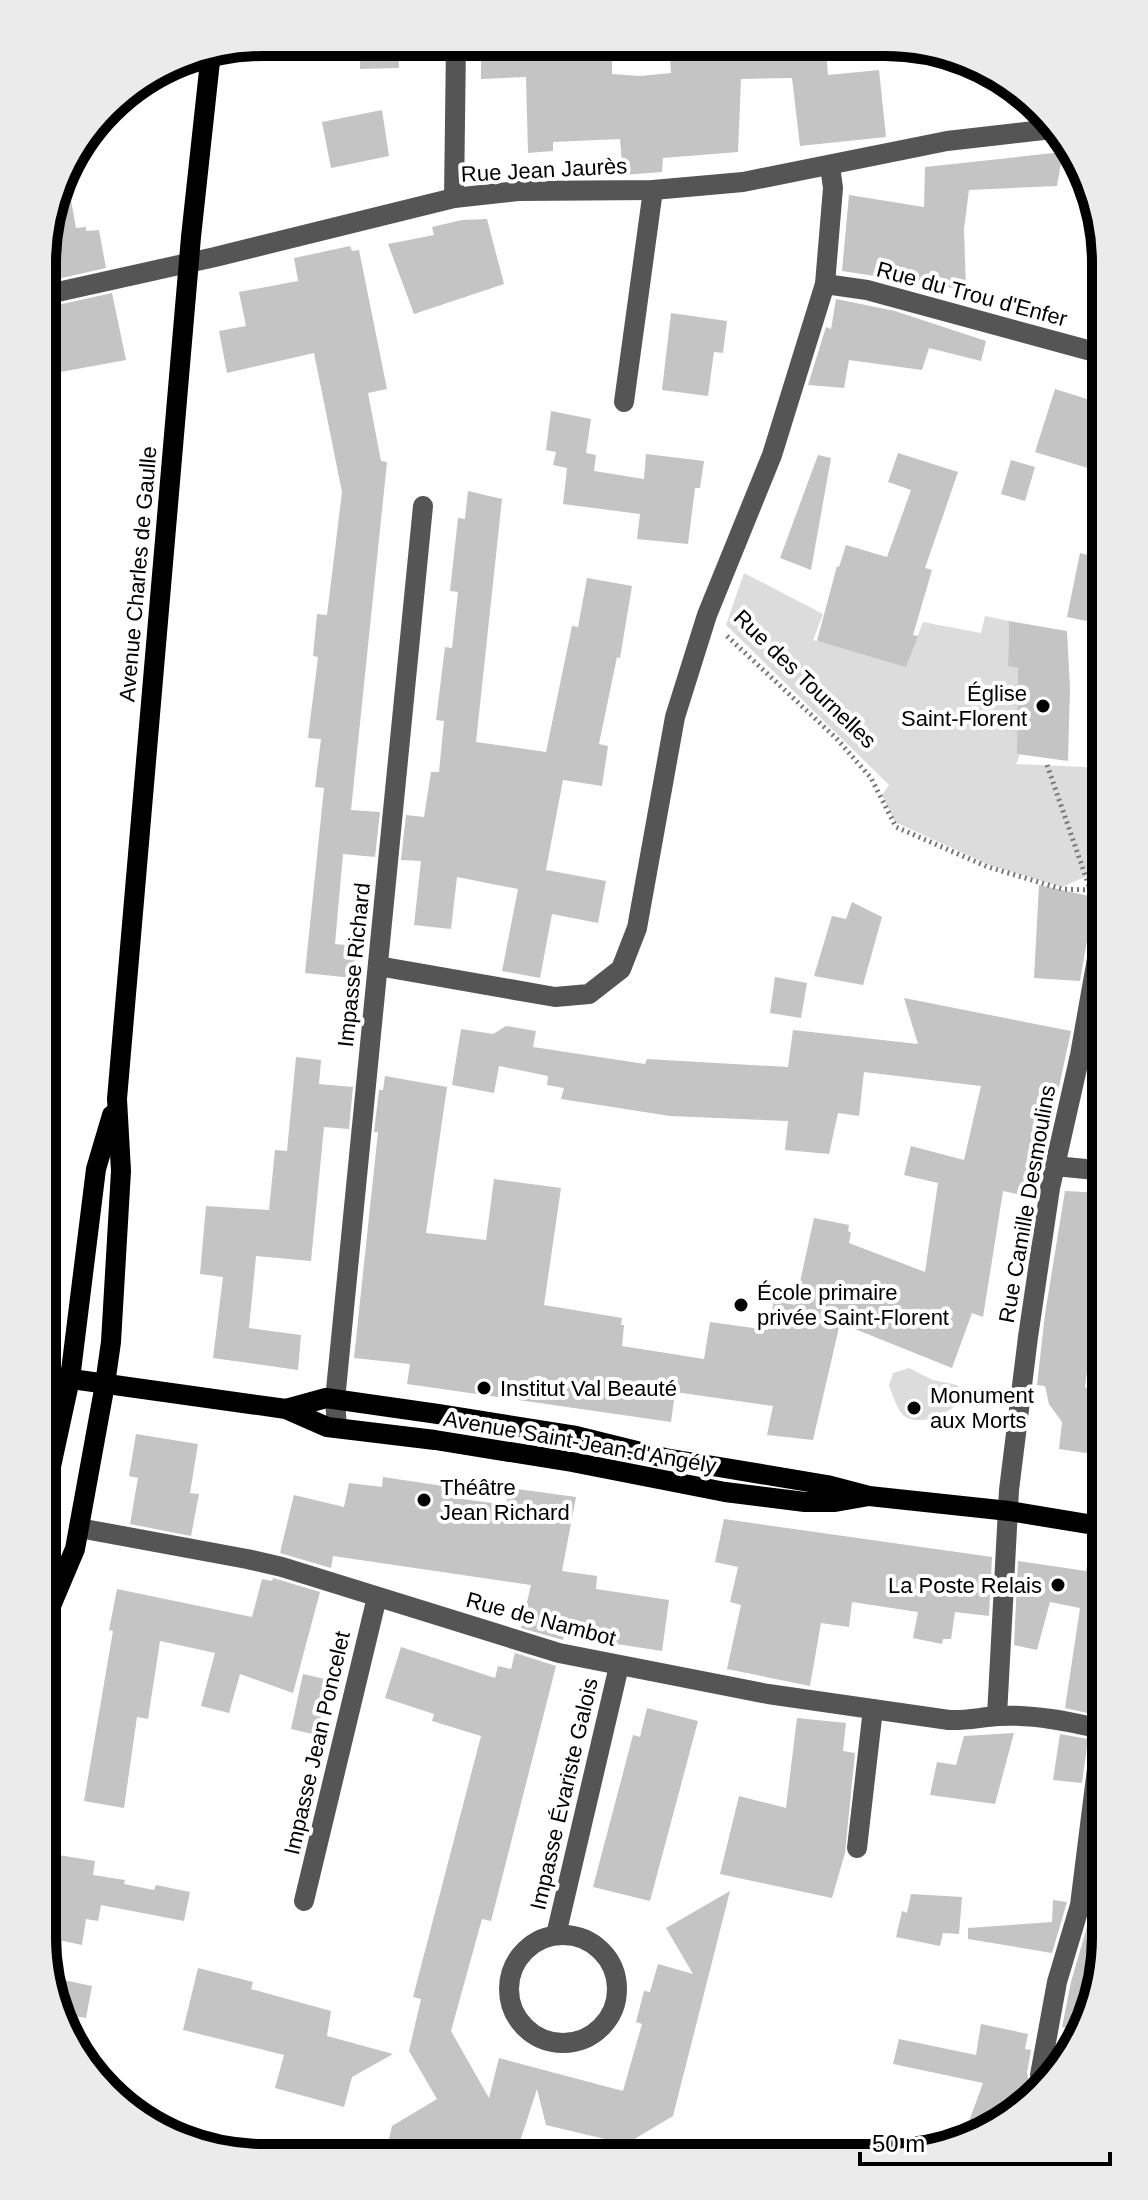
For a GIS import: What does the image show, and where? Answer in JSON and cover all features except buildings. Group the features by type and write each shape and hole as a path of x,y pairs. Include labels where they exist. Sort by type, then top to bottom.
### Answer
{"main road":[{"name":"Avenue Charles de Gaulle","path":"56,1596 75,1549 111,1342 121,1171 117,1099 186,291 210,63"},
{"name":"Avenue Charles de Gaulle","path":"56,1444 70,1379 96,1169 117,1099"},
{"name":"Avenue Saint-Jean-d'Angély","path":"56,1377 286,1409 327,1427 435,1440 572,1462 725,1492 805,1502 835,1502 869,1496"},
{"name":"Avenue Saint-Jean-d'Angély","path":"286,1409 326,1398 576,1436 665,1458 827,1485 869,1496 1009,1511 1092,1525"}],"street":[{"path":"454,198 456,56"},
{"name":"Rue Jean Jaurès","path":"56,292 454,198 518,191 653,190 743,182 947,141 1043,130"},
{"name":"Rue des Tournelles","path":"707,615 772,455 825,284 833,188 830,166"},
{"path":"624,402 653,190"},
{"name":"Rue du Trou d'Enfer","path":"825,284 867,290 1092,351"},
{"name":"Impasse Richard","path":"337,1428 335,1400 423,506"},
{"path":"378,966 555,997 589,994 621,969 637,928 675,717 707,615"},
{"name":"Rue Camille Desmoulins","path":"1009,1511 1028,1337 1055,1166 1080,1055 1092,970"},
{"path":"1055,1166 1092,1170"},
{"path":"997,1716 1009,1511"},
{"name":"Rue de Nambot","path":"79,1528 247,1559 559,1653 619,1666 768,1694 949,1720 971,1721 997,1716 1051,1719 1092,1728"},
{"name":"Impasse Jean Poncelet","path":"304,1901 377,1597"},
{"name":"Impasse Évariste Galois","path":"556,1935 619,1666"},
{"path":"857,1848 873,1709"},
{"name":"Rue de Nambot","path":"1040,2072 1057,1982 1080,1905 1092,1818"},
{"name":"Impasse Évariste Galois","path":"556,1935 576,1935 594,1944 609,1958 616,1977 617,1997 610,2016 598,2031 580,2041 560,2044 540,2039 524,2028 513,2011 508,1991 511,1971 521,1954 537,1941 556,1935"}],"path":[{"name":"Rue des Tournelles","path":"707,615 837,739 871,778 896,827 988,867 1062,889 1090,890"},
{"path":"1047,765 1090,890"}],"shaded area":[{"path":"744,573 823,614 813,640 906,666 923,622 981,633 985,616 1009,621 1008,665 1018,668 1019,757 1016,764 1092,767 1092,874 1062,887 989,865 895,822 882,795 889,785 726,625"},
{"path":"909,1368 933,1380 957,1385 964,1397 937,1417 919,1420 904,1416 889,1386 893,1373"}],"place":[{"name":"Église Saint-Florent","path":"1043,706"},
{"name":"École primaire privée Saint-Florent","path":"741,1305"},
{"name":"Institut Val Beauté","path":"484,1388"},
{"name":"Monument aux Morts","path":"914,1408"},
{"name":"Théâtre Jean Richard","path":"424,1500"},
{"name":"La Poste Relais","path":"1058,1585"}]}
